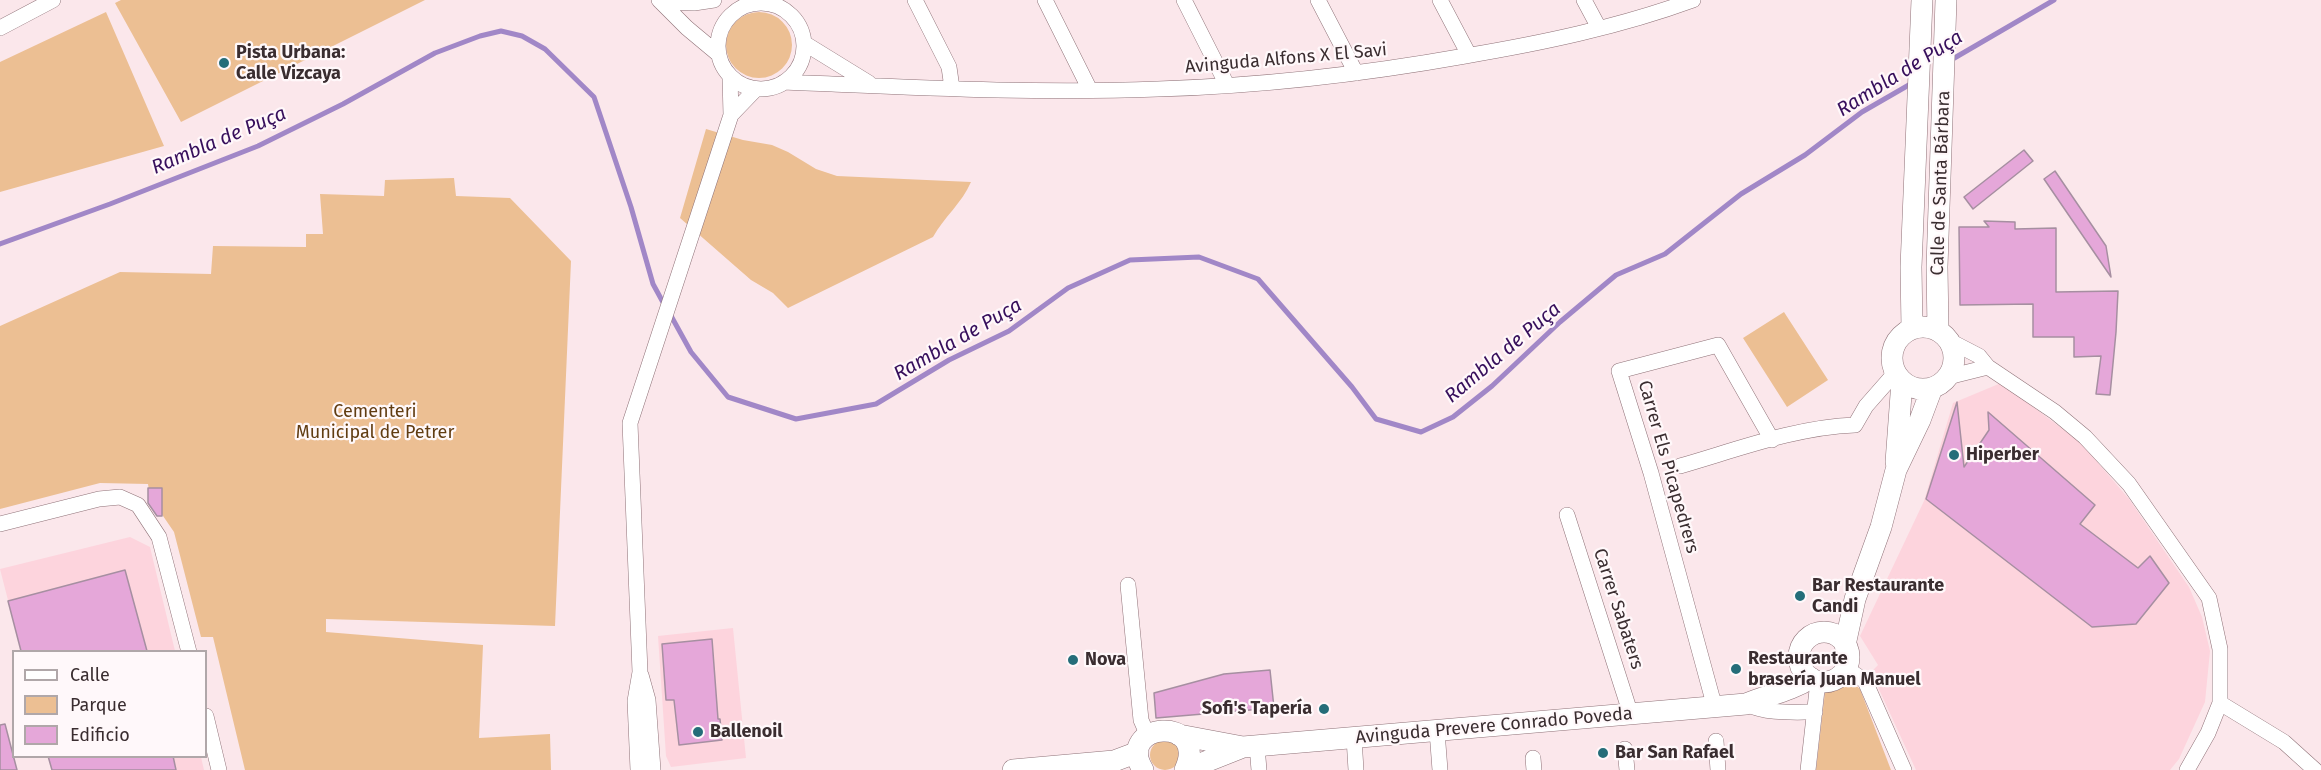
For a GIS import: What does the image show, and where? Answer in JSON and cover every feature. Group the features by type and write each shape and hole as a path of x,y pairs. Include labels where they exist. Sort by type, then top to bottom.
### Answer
{"street":[{"path":"0,28 53,0"},
{"path":"660,1 694,3 714,0"},
{"path":"915,0 949,66 952,88"},
{"path":"1045,0 1090,90"},
{"path":"1184,0 1227,85"},
{"path":"1318,0 1356,74"},
{"path":"1440,0 1468,55"},
{"path":"1584,0 1599,28"},
{"name":"Avinguda Alfons X El Savi","path":"784,82 1090,90 1227,85 1356,74 1525,46 1653,14 1693,0"},
{"name":"Calle de Santa Bárbara","path":"1912,328 1911,267 1922,0"},
{"name":"Calle de Santa Bárbara","path":"1944,335 1937,267 1946,0"},
{"path":"660,1 717,53"},
{"path":"752,3 781,3 797,22 804,44 799,66 784,82 770,88 756,89 742,85 730,77 717,53 717,39 721,27 734,12 752,3"},
{"name":"Avinguda Alfons X El Savi","path":"804,44 874,86"},
{"path":"638,770 635,701 640,672 630,423 731,115 730,77"},
{"path":"731,115 756,89"},
{"path":"1896,470 1898,377 1891,360 1893,347 1901,336 1912,328 1925,326 1979,356 1988,367 2055,412 2085,437 2129,484 2209,598 2220,649 2220,704 2208,733 2187,770"},
{"path":"1837,639 1856,598 1881,527 1896,470 1940,382 1954,363 1953,347 1944,335"},
{"name":"Carrer Els Picapedrers","path":"1715,708 1651,473 1619,371 1718,345 1772,440"},
{"path":"1898,377 1919,389 1988,367"},
{"path":"1680,466 1772,440 1838,426 1855,425 1866,406 1898,377"},
{"path":"0,524 99,499 120,497 138,505 159,537 189,650"},
{"name":"Carrer Sabaters","path":"1567,515 1631,715"},
{"path":"1013,770 1114,761 1143,756 1128,585"},
{"path":"1755,700 1810,674 1834,680 1846,668 1849,656 1837,639 1815,634 1806,641 1800,651 1810,674 1815,712 1808,770"},
{"path":"1846,668 1865,681 1904,770"},
{"path":"640,672 648,700 653,770"},
{"name":"Avinguda Prevere Conrado Poveda","path":"1143,756 1160,730 1250,747 1715,708 1755,700 1757,710 1815,712"},
{"path":"2220,704 2284,742 2315,770"},
{"path":"207,720 219,770"},
{"path":"1437,731 1440,770"},
{"path":"1179,735 1186,742 1189,752 1185,770"},
{"path":"1354,738 1356,770"},
{"path":"1716,741 1718,770"},
{"path":"1250,747 1259,770"},
{"name":"Avinguda Prevere Conrado Poveda","path":"1185,770 1250,747"},
{"path":"1625,749 1627,770"}],"shaded area":[{"path":"2001,383 2080,442 2129,499 2189,587 2202,617 2210,651 2205,702 2179,759 2170,770 1916,770 1871,672 1878,665 1860,636 1924,501 1953,403"},
{"path":"130,537 150,547 175,650 21,650 0,569"},
{"path":"733,628 746,758 671,767 666,756 658,636"},
{"path":"48,758 201,758 204,770 52,770"}],"green space":[{"name":"Pista Urbana: Calle Vizcaya","path":"121,0 425,0 181,122 115,3"},
{"path":"106,12 164,146 0,192 0,62"},
{"path":"753,12 765,12 777,17 787,27 792,45 790,58 777,73 765,78 753,78 741,73 731,63 726,51 726,39 731,27 741,17"},
{"path":"706,129 743,140 772,145 816,169 837,176 971,182 963,197 933,237 788,308 773,293 751,280 680,218"},
{"name":"Cementeri Municipal de Petrer","path":"454,178 456,196 510,198 571,261 555,626 326,619 326,632 483,645 479,738 550,734 551,770 245,770 213,637 201,637 174,532 161,513 152,508 148,484 100,483 0,509 0,326 120,272 211,274 213,246 306,247 306,234 323,234 320,194 384,196 385,180"},
{"path":"1784,312 1828,380 1787,407 1743,338"},
{"path":"1850,680 1860,689 1891,770 1816,770 1825,692 1842,688"},
{"path":"1165,740 1176,744 1180,755 1176,766 1165,770 1154,766 1150,755 1154,744"}],"building":[{"path":"2024,150 2033,161 1973,209 1964,197"},
{"path":"2055,171 2106,246 2111,277 2044,179"},
{"path":"1984,221 2015,222 2015,229 2056,228 2056,292 2118,291 2110,395 2096,394 2101,356 2074,357 2074,337 2033,337 2033,304 1960,305 1959,227 1989,227"},
{"path":"1957,402 1964,467 1989,430 1988,412 2095,505 2080,524 2138,568 2150,556 2169,583 2136,624 2092,627 1926,499"},
{"path":"148,488 162,488 162,516 157,516 148,503"},
{"path":"125,570 147,650 21,650 8,601"},
{"path":"712,639 718,719 720,719 722,740 679,745 674,700 666,700 662,644"},
{"path":"1270,670 1274,708 1156,718 1154,693 1224,674"},
{"path":"5,724 12,758 17,770 0,770 0,725"},
{"path":"49,758 173,758 176,770 52,770"}],"waterway":[{"name":"Rambla de Puça","path":"1951,60 2054,0"},
{"name":"Rambla de Puça","path":"0,244 258,146 343,104 435,53 480,36 501,31 522,36 545,49 594,97 631,207 653,284 665,306"},
{"name":"Rambla de Puça","path":"670,314 691,352 728,397 796,419 876,404 949,360 1009,331 1068,288 1130,260 1199,257 1258,279 1352,387 1376,419 1421,432 1453,417 1492,386 1560,322 1616,275 1665,254 1741,194 1805,155 1862,112 1914,82"}],"place":[{"name":"Pista Urbana: Calle Vizcaya","path":"224,63"},
{"name":"Hiperber","path":"1954,455"},
{"name":"Bar Restaurante Candi","path":"1800,596"},
{"name":"Nova","path":"1073,660"},
{"name":"Restaurante brasería Juan Manuel","path":"1736,669"},
{"name":"Sofi's Tapería","path":"1324,709"},
{"name":"Ballenoil","path":"698,732"},
{"name":"Bar San Rafael","path":"1603,753"}]}
